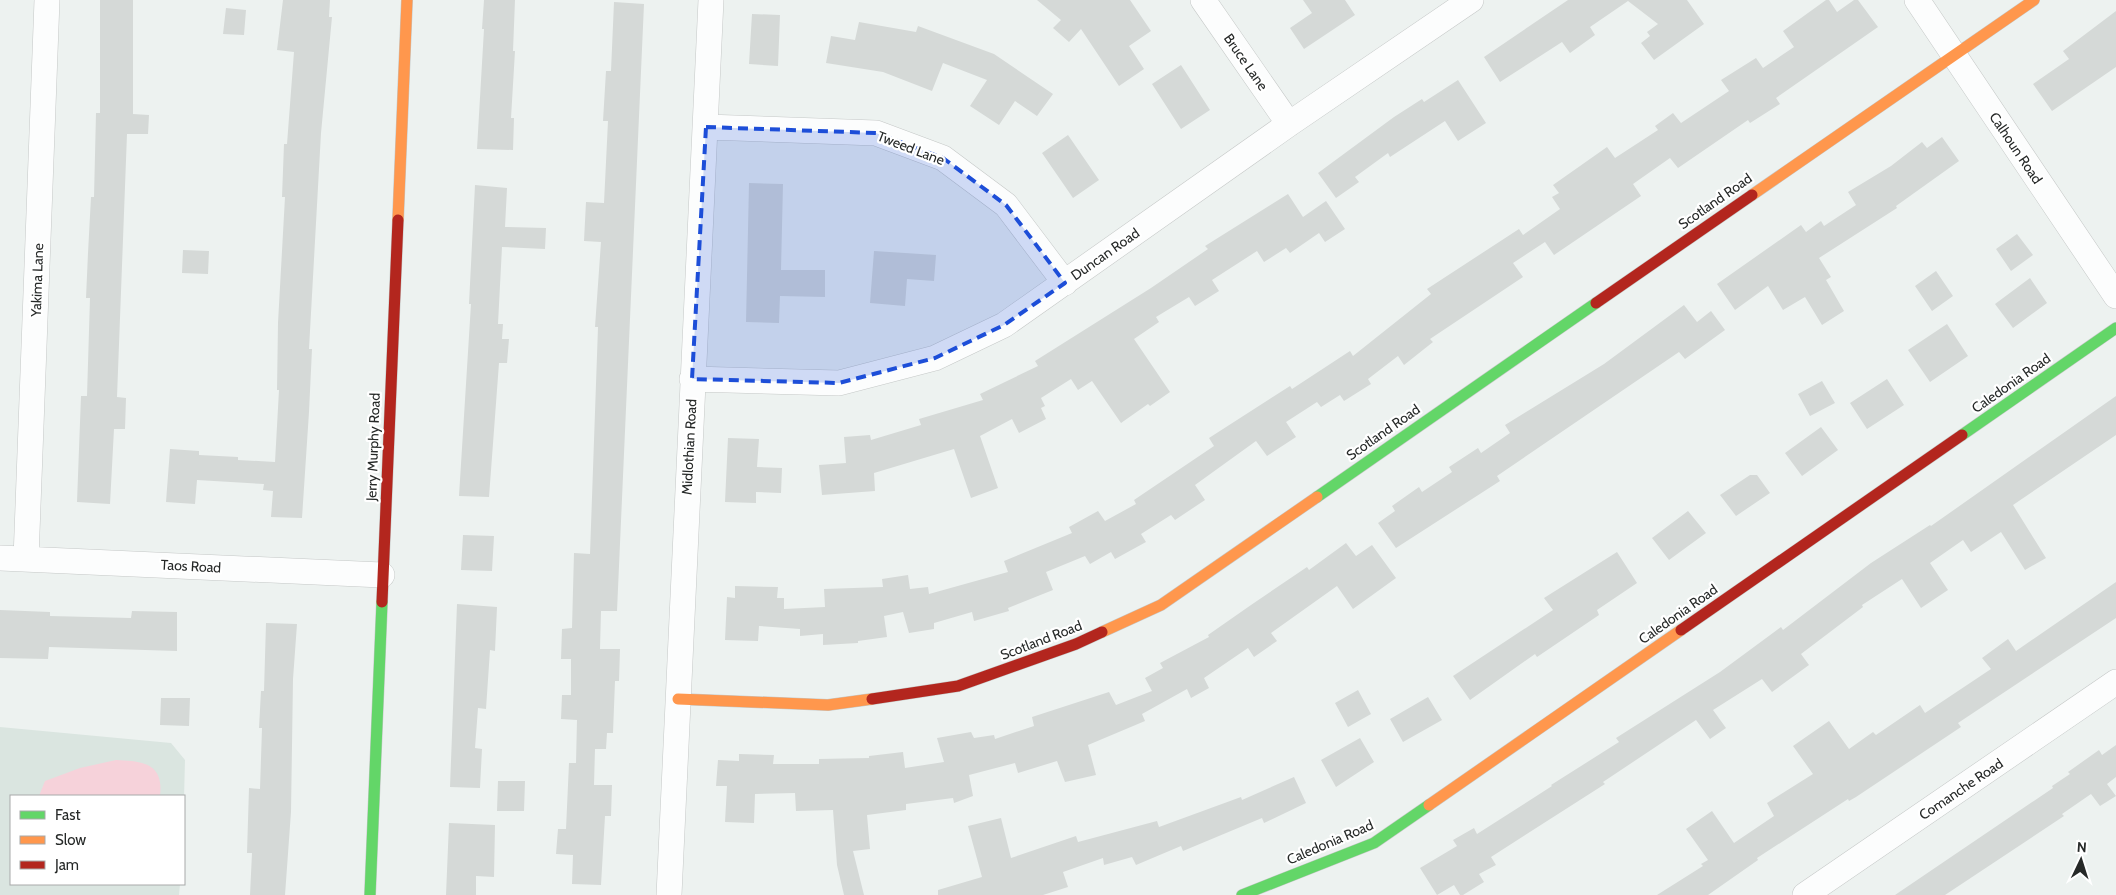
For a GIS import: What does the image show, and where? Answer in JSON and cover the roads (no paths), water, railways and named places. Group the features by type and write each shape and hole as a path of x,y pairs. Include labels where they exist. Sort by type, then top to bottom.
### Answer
{"street":[{"name":"Yakima Lane","path":"26,559 47,0"},
{"name":"Jerry Murphy Road","path":"370,895 407,0"},
{"name":"Midlothian Road","path":"669,895 711,0"},
{"name":"Bruce Lane","path":"1203,0 1289,124"},
{"name":"Duncan Road","path":"692,379 839,383 935,358 1004,325 1289,124 1471,0"},
{"name":"Calhoun Road","path":"1917,0 1952,55 2116,296"},
{"name":"Scotland Road","path":"678,699 828,705 958,686 1076,644 1161,605 1952,55 2034,0"},
{"name":"Tweed Lane","path":"706,127 876,133 943,158 1006,206 1064,283"},
{"name":"Caledonia Road","path":"1242,895 1374,843 2116,328"},
{"name":"Taos Road","path":"0,558 382,575"},
{"name":"Comanche Road","path":"1805,895 2116,682"}]}
